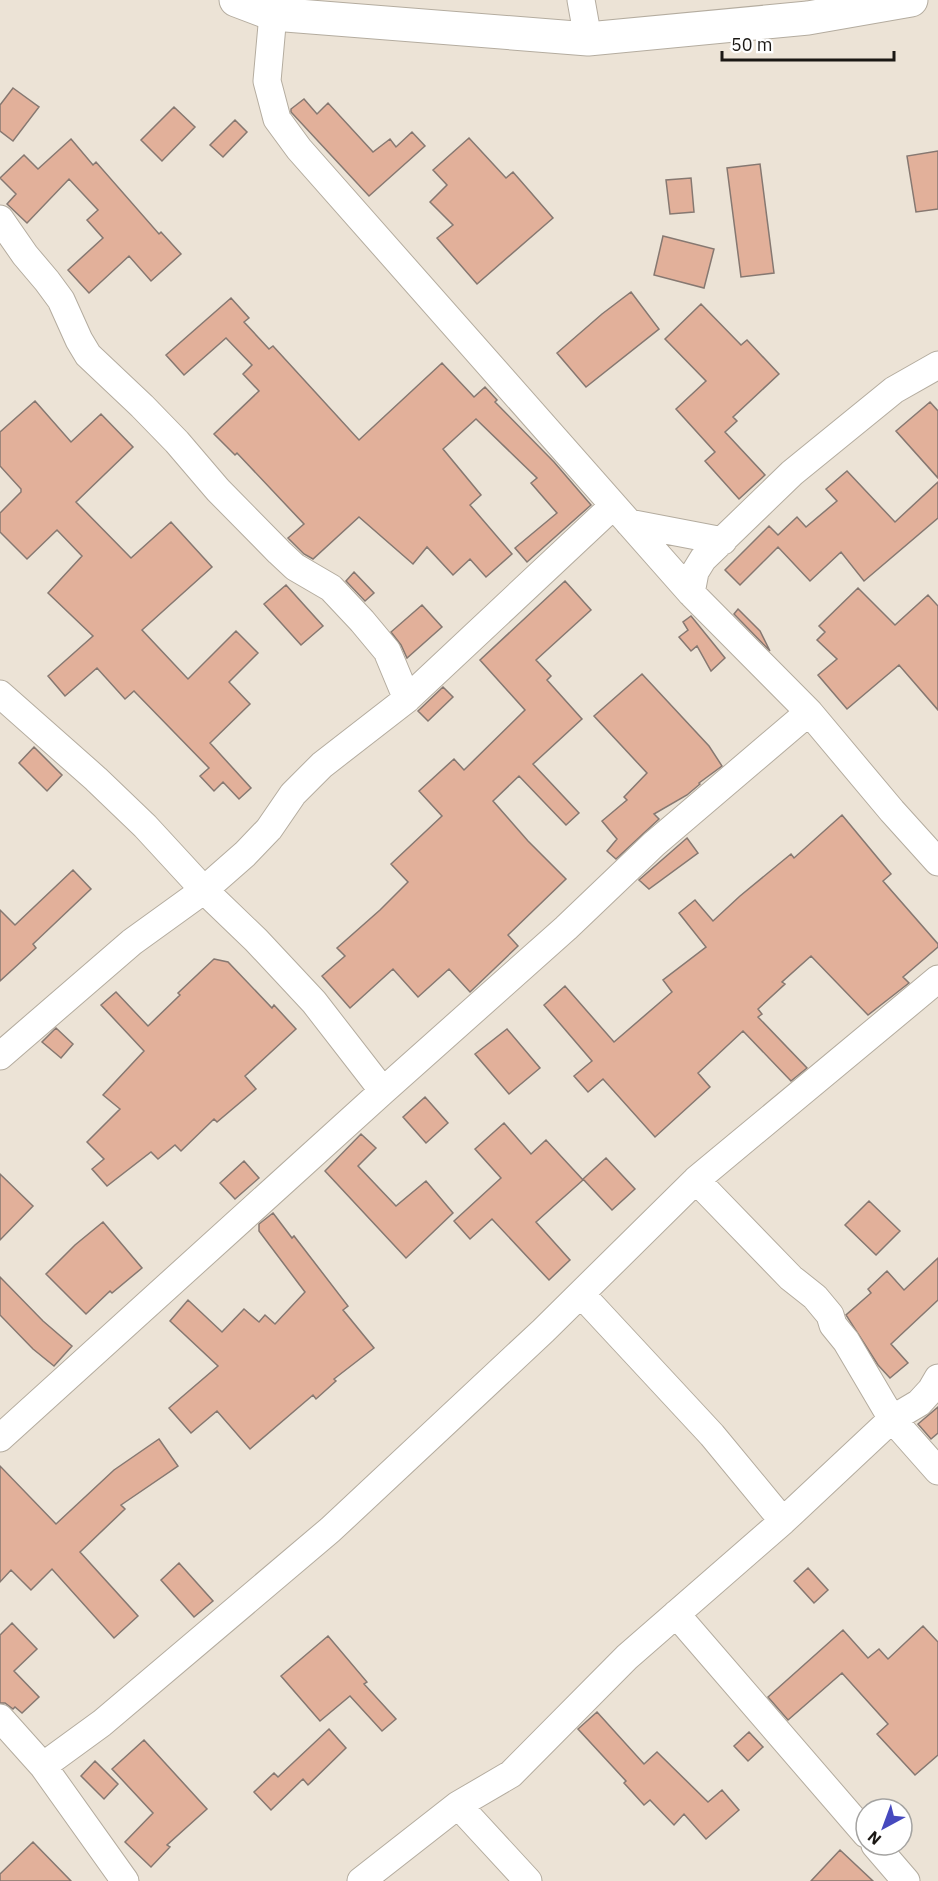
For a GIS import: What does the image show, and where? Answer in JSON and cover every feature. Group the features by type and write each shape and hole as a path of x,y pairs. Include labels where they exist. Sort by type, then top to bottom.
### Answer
{"main road":[{"path":"236,0 273,14 400,26 588,39 808,18 911,0"}],"street":[{"path":"581,0 588,39"},
{"path":"273,14 267,81 277,118 299,149 691,593 809,712 892,812 938,861"},
{"path":"0,219 61,300 88,355 142,406 218,490 279,552 295,567 331,588 362,621 387,651 407,699"},
{"path":"691,593 695,572 703,559 792,473 894,390 938,365"},
{"path":"621,515 723,540"},
{"path":"0,1056 132,942 204,890 245,854 268,829 293,794 322,765 407,699 621,515"},
{"path":"0,694 145,826 204,890 256,940 314,1002 383,1091"},
{"path":"0,1438 566,928 654,844 809,712"},
{"path":"43,1766 102,1723 330,1530 581,1294 696,1180 938,979"},
{"path":"696,1180 784,1272 815,1297 825,1309 892,1419 938,1471"},
{"path":"581,1294 712,1435 783,1521"},
{"path":"361,1881 458,1805 511,1774 627,1657 783,1521 892,1419 919,1403 938,1378"},
{"path":"676,1614 854,1820"},
{"path":"0,1718 43,1766 125,1881"},
{"path":"458,1805 528,1881"},
{"path":"885,1857 906,1881"}],"building":[{"path":"13,88 39,107 13,141 0,131 0,105"},
{"path":"304,99 317,114 328,103 373,152 390,139 396,147 412,132 425,146 369,196 291,112 291,109"},
{"path":"174,107 195,127 162,161 141,140"},
{"path":"235,120 247,132 223,157 210,145"},
{"path":"469,138 506,178 513,172 553,218 477,284 437,238 453,225 430,202 447,185 433,170"},
{"path":"71,139 93,165 96,162 159,234 161,232 181,254 151,281 129,256 89,293 68,270 103,238 87,220 98,210 69,179 27,223 7,204 16,194 0,178 24,155 38,169"},
{"path":"938,151 938,209 916,212 907,156"},
{"path":"760,164 774,273 741,277 727,168"},
{"path":"691,178 694,212 670,214 666,180"},
{"path":"663,236 714,249 704,288 654,275"},
{"path":"631,292 659,329 586,387 557,353"},
{"path":"231,298 249,318 244,322 269,349 273,346 359,440 442,363 474,397 485,387 497,400 495,402 554,462 591,505 527,562 515,548 557,513 531,483 537,478 476,419 443,449 481,495 470,505 512,554 486,577 470,559 453,575 427,547 413,564 359,517 313,559 304,554 288,538 304,524 237,453 235,455 214,434 259,391 243,374 252,365 226,338 184,375 166,355"},
{"path":"701,304 741,345 747,340 779,374 733,417 737,421 725,432 765,475 739,499 705,461 715,452 676,409 706,381 665,339"},
{"path":"35,401 71,442 101,414 133,447 76,502 131,558 171,522 212,567 142,630 188,679 236,631 258,653 229,682 250,704 210,743 251,788 239,799 223,782 214,791 200,776 209,768 134,691 125,699 97,668 65,696 48,676 93,636 48,593 82,556 57,530 27,559 0,532 0,513 21,492 21,489 0,466 0,432"},
{"path":"930,402 938,411 938,478 896,431"},
{"path":"847,471 895,522 938,482 938,518 864,581 841,552 810,581 778,547 740,585 725,570 769,526 778,535 797,517 806,527 837,501 826,489"},
{"path":"354,572 374,593 365,601 346,581"},
{"path":"565,581 591,610 536,660 551,676 547,680 582,719 533,764 579,813 566,825 519,776 493,801 566,879 508,935 518,946 470,992 449,969 418,997 393,969 350,1008 322,976 345,956 337,948 408,882 391,864 442,816 419,791 454,759 464,770 525,710 480,660"},
{"path":"286,585 323,626 301,645 264,604"},
{"path":"858,588 895,625 928,595 938,606 938,710 899,665 847,709 818,675 837,659 817,640 825,632 819,626"},
{"path":"422,605 442,627 407,658 391,632"},
{"path":"738,609 760,631 770,651 734,614"},
{"path":"691,616 725,658 711,671 697,646 691,651 679,637 688,630 683,622"},
{"path":"642,674 709,746 722,766 687,795 654,814 659,819 616,859 607,851 617,839 602,821 627,800 624,797 647,773 594,716"},
{"path":"443,687 453,697 428,721 418,711"},
{"path":"34,747 62,775 47,791 19,763"},
{"path":"842,815 891,874 883,881 938,944 938,947 903,977 909,983 868,1015 811,956 782,982 785,984 758,1009 762,1014 758,1017 807,1068 791,1081 743,1031 698,1073 710,1087 655,1137 603,1079 588,1092 574,1076 592,1061 544,1005 565,986 614,1042 672,992 663,980 706,947 679,913 695,900 713,921 791,854 794,858"},
{"path":"687,838 698,853 649,889 639,880"},
{"path":"73,870 91,889 33,944 36,948 0,981 0,910 15,925"},
{"path":"214,959 228,962 272,1008 274,1005 296,1029 245,1076 256,1089 217,1122 214,1119 181,1151 175,1145 158,1159 151,1152 107,1186 92,1169 104,1159 87,1142 120,1109 103,1095 144,1051 101,1005 116,992 148,1026"},
{"path":"56,1028 73,1044 61,1058 42,1042"},
{"path":"507,1029 540,1068 509,1094 475,1054"},
{"path":"425,1097 448,1123 426,1143 403,1117"},
{"path":"504,1123 531,1154 546,1140 583,1180 536,1222 570,1260 549,1280 492,1219 470,1239 454,1221 501,1178 475,1149"},
{"path":"361,1134 376,1148 358,1166 396,1206 426,1181 453,1213 406,1258 325,1171"},
{"path":"606,1158 635,1189 612,1210 583,1179"},
{"path":"244,1161 259,1178 235,1199 220,1183"},
{"path":"0,1174 33,1206 0,1240"},
{"path":"869,1201 900,1231 876,1255 845,1225"},
{"path":"273,1213 292,1238 294,1236 348,1306 343,1310 374,1348 334,1379 336,1381 316,1399 313,1395 250,1449 217,1411 191,1433 169,1408 218,1366 170,1321 188,1300 222,1332 244,1309 259,1322 265,1315 275,1324 305,1292 259,1231 259,1224"},
{"path":"103,1222 142,1268 112,1293 110,1291 86,1314 46,1274 75,1245"},
{"path":"938,1258 938,1300 891,1344 908,1363 890,1378 878,1365 846,1315 871,1293 868,1289 887,1271 904,1290"},
{"path":"0,1277 43,1321 72,1346 54,1366 33,1349 0,1315"},
{"path":"938,1407 938,1433 931,1439 918,1424"},
{"path":"159,1439 178,1466 121,1505 125,1509 80,1552 138,1616 114,1638 52,1569 31,1590 11,1570 0,1582 0,1466 56,1524 114,1470"},
{"path":"179,1563 213,1601 194,1617 161,1580"},
{"path":"808,1568 828,1590 814,1603 794,1581"},
{"path":"12,1623 37,1649 14,1671 39,1697 22,1713 15,1707 13,1709 5,1703 0,1703 0,1635"},
{"path":"923,1626 938,1642 938,1755 915,1775 877,1734 888,1724 842,1673 788,1720 768,1697 843,1630 868,1658 879,1649 888,1659"},
{"path":"328,1636 367,1682 364,1684 396,1719 382,1731 350,1696 320,1721 281,1676"},
{"path":"597,1712 644,1764 657,1752 708,1802 722,1790 739,1810 706,1839 684,1814 674,1825 650,1800 644,1805 624,1783 626,1781 578,1729"},
{"path":"329,1729 346,1748 308,1785 303,1779 271,1810 254,1792 274,1773 278,1777"},
{"path":"749,1732 763,1747 748,1761 734,1746"},
{"path":"144,1740 207,1809 167,1845 170,1847 151,1867 125,1842 153,1813 112,1769"},
{"path":"95,1761 118,1784 104,1799 81,1776"},
{"path":"33,1842 71,1881 0,1881 0,1874"},
{"path":"840,1850 873,1881 811,1881"}]}
